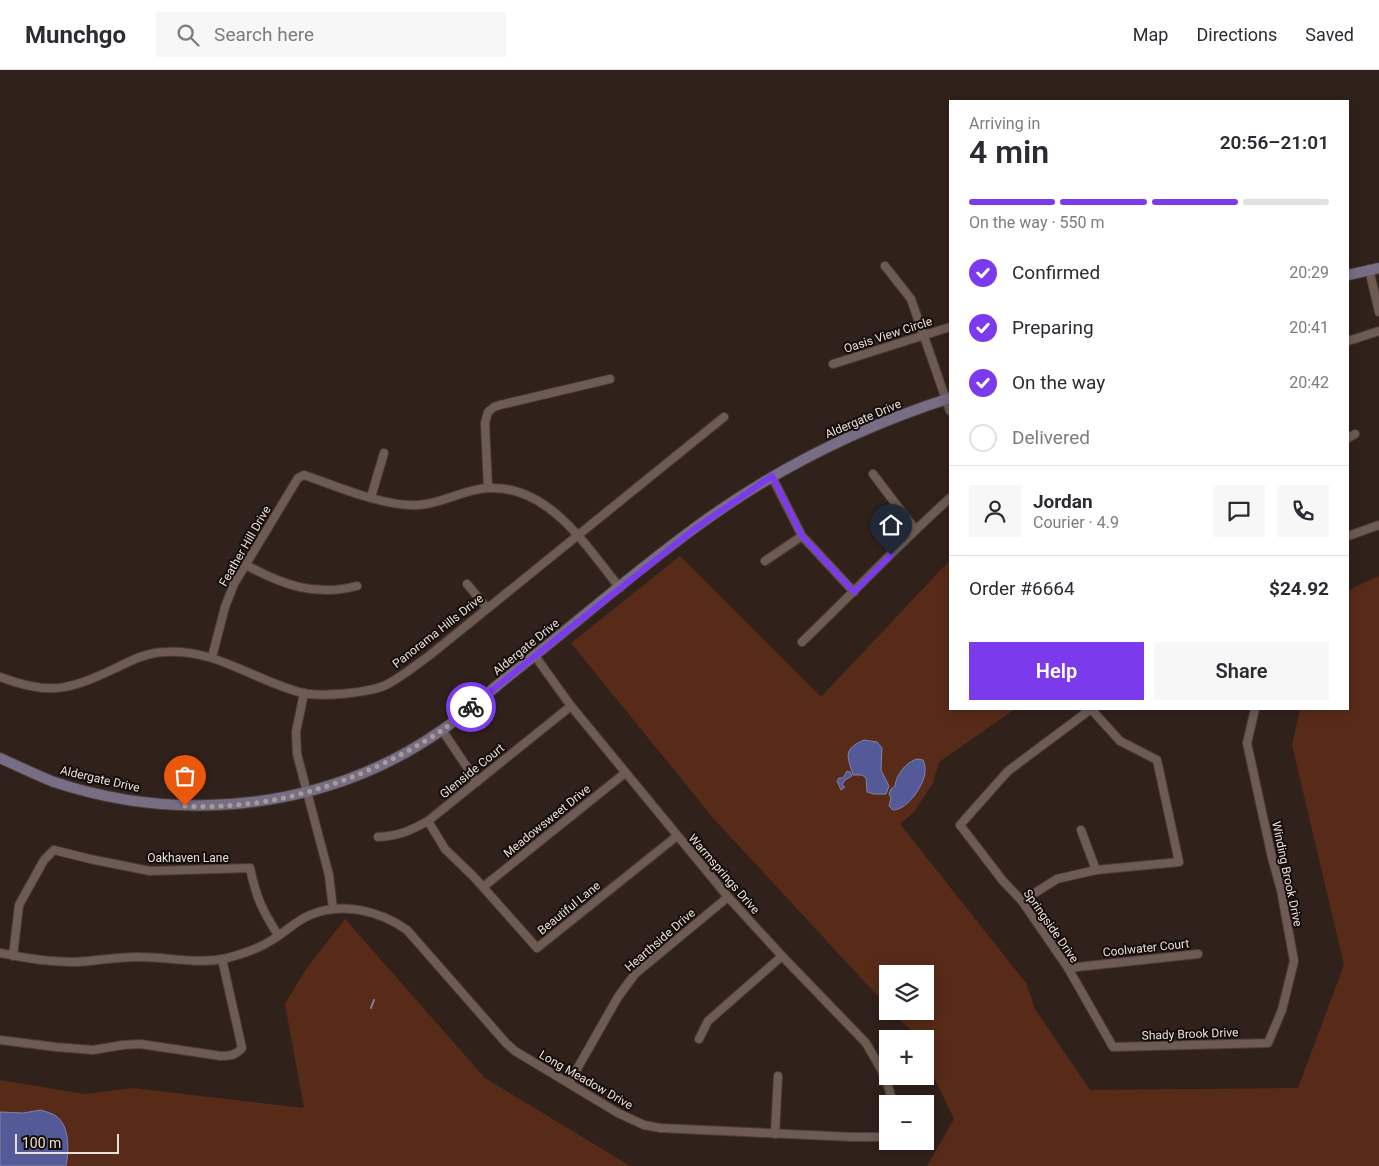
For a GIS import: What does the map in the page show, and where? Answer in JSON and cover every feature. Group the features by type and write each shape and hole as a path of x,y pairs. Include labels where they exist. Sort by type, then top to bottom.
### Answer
{"street":[{"path":"885,266 911,299 948,398"},
{"path":"1349,275 1374,268 1379,312"},
{"name":"Oasis View Circle","path":"833,364 949,327"},
{"path":"1349,341 1379,332"},
{"path":"488,488 486,423 488,412 500,405 610,379"},
{"name":"Aldergate Drive","path":"0,758 67,786 118,799 158,804 198,806 240,804 306,793 350,778 392,760 442,730 696,528 772,476 885,422 948,398"},
{"name":"Panorama Hills Drive","path":"0,677 19,684 54,689 85,682 146,655 166,652 194,653 212,657 271,682 304,693 335,694 360,692 385,685 430,655 724,417"},
{"path":"384,453 371,497 396,503 417,505 437,502 467,492 488,488 512,490 538,500 563,520 620,588"},
{"path":"874,474 915,529"},
{"name":"Feather Hill Drive","path":"212,657 224,607 234,584 298,478 304,475 371,497"},
{"path":"772,476 802,536 854,592"},
{"path":"802,642 915,529 949,499"},
{"path":"1349,536 1379,525"},
{"path":"765,561 802,536"},
{"path":"246,565 266,576 307,589 332,591 357,586"},
{"path":"467,584 487,608"},
{"name":"Warmsprings Drive","path":"535,656 571,706 728,897 866,1043 886,1078 891,1095"},
{"path":"304,693 296,732 297,754 329,875 333,909"},
{"name":"Glenside Court","path":"378,837 410,832 428,821 571,706"},
{"name":"Springside Drive","path":"1090,710 1008,771 960,825 1003,881 1022,901 1068,968 1113,1047"},
{"path":"1022,901 1057,879 1096,870 1179,862 1157,760 1120,741 1092,710"},
{"name":"Winding Brook Drive","path":"1255,710 1247,743 1272,858 1281,890 1294,961 1282,1010 1268,1043"},
{"path":"442,730 476,782"},
{"name":"Meadowsweet Drive","path":"483,887 625,773"},
{"name":"Beautiful Lane","path":"428,821 445,849 483,887 537,948 677,836"},
{"path":"1082,830 1096,870"},
{"name":"Oakhaven Lane","path":"13,956 19,905 44,860 54,850 150,871 250,868 255,892 262,909 278,935"},
{"name":"Hearthside Drive","path":"569,1083 618,997 636,974 728,897"},
{"name":"Long Meadow Drive","path":"0,953 72,962 137,957 199,961 222,959 253,950 310,915 333,909 363,911 380,915 396,922 407,930 515,1051 618,1113 644,1125 660,1128 774,1134 879,1137"},
{"name":"Coolwater Court","path":"1068,968 1198,954"},
{"path":"698,1039 708,1021 782,956"},
{"path":"0,1040 93,1050 123,1044 140,1044 231,1056 238,1053 242,1048 222,959"},
{"name":"Shady Brook Drive","path":"1113,1047 1268,1043"},
{"path":"774,1134 778,1076"}],"shaded area":[{"path":"680,556 821,697 949,561 949,710 1014,710 939,762 933,783 914,812 900,824 1026,983 1035,1009 1090,1090 1298,1088 1344,965 1292,745 1300,710 1349,710 1349,592 1353,588 1379,576 1379,1166 927,1166 954,1119 934,1078 934,1030 910,1030 901,1020 934,1020 934,965 879,965 879,997 714,819 571,643"},
{"path":"345,919 485,1078 630,1166 0,1166 0,1080 85,1094 133,1088 304,1108 285,1004 306,969"}],"water":[{"path":"864,740 877,742 882,748 881,770 889,786 886,794 867,792 866,778 862,775 853,775 848,754 857,743"},
{"path":"917,759 923,760 925,767 925,774 920,787 905,805 893,810 889,806 891,789 895,786 902,770 909,763"},
{"path":"847,771 852,776 845,780 842,785 845,787 841,790 837,781 839,778 843,778"},
{"path":"41,1110 56,1116 64,1126 68,1146 66,1166 0,1166 0,1112 23,1113"}],"waterway":[{"path":"371,1008 374,1000"}],"way so far":[{"path":"185,806 240,804 273,799 306,793 350,778 392,760 442,730 471,707"}],"route":[{"path":"471,707 696,528 772,476 802,536 854,592 891,555"}]}
